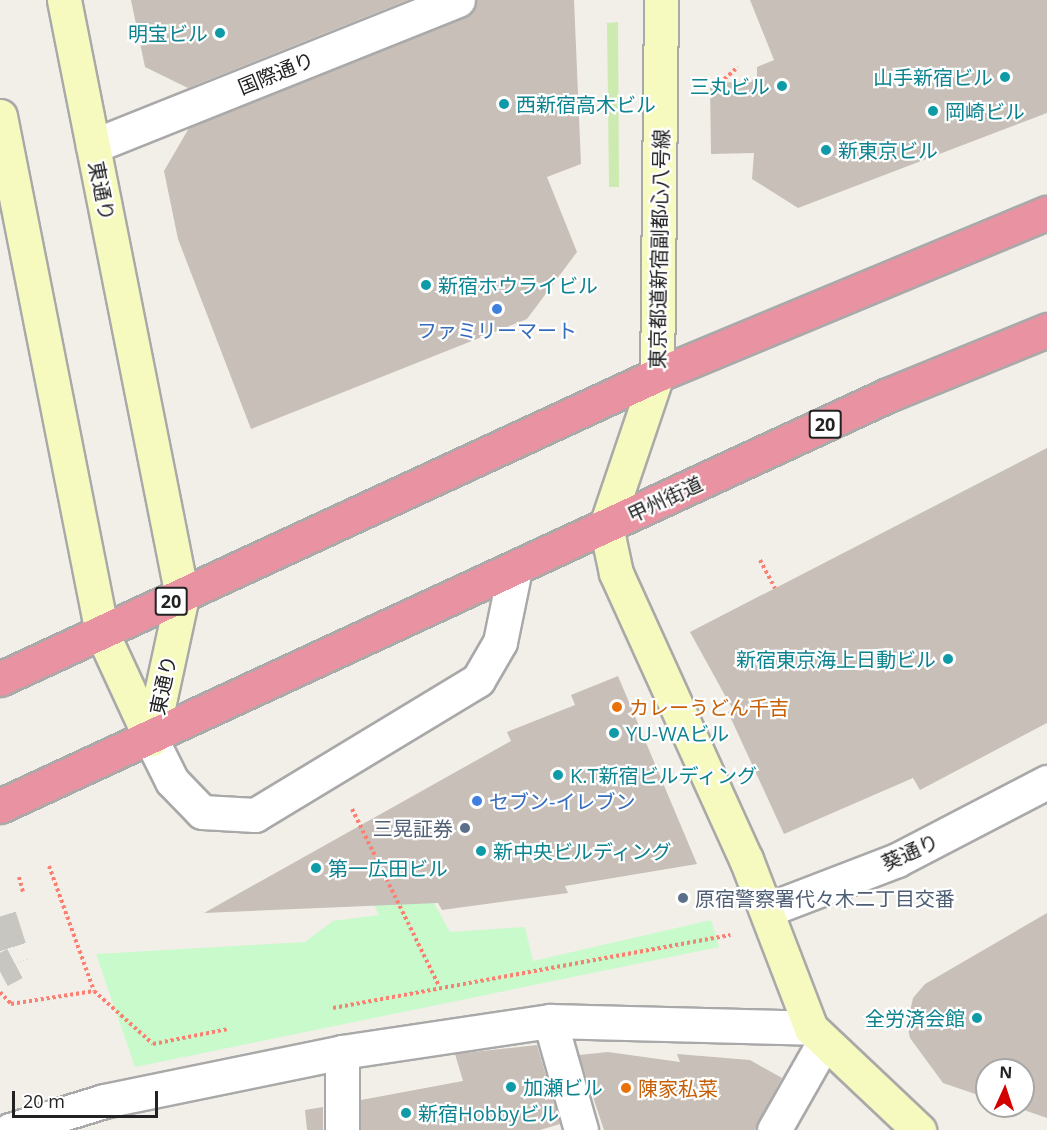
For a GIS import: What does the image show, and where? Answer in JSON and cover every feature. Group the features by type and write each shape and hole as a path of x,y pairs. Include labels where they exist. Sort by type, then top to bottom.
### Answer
{"highway":[{"name":"20","path":"0,679 657,375 1047,213"},
{"name":"甲州街道","path":"151,739 888,395 1047,330"},
{"name":"20","path":"0,806 151,739"}],"main road":[{"name":"東通り","path":"64,0 182,596 151,739"},
{"name":"東京都道新宿副都心八号線","path":"606,526 657,375 661,0"},
{"name":"東通り","path":"0,116 102,633 151,739"},
{"path":"606,526 616,573 767,910 818,1035 919,1130"}],"street":[{"name":"国際通り","path":"93,146 458,0"},
{"path":"151,739 172,781 202,812 255,815 478,680 500,642 515,569"},
{"name":"葵通り","path":"767,910 897,860 1047,782"},
{"path":"550,1021 581,1130"},
{"path":"10,1130 104,1101 342,1052 550,1021 818,1035 774,1130"},
{"path":"342,1052 342,1130"}],"path":[{"path":"720,83 738,67"},
{"path":"760,561 775,588"},
{"path":"352,809 440,986"},
{"path":"49,866 94,991 153,1044 234,1028"},
{"path":"19,878 23,892"},
{"path":"325,1009 440,986 738,934"},
{"path":"0,992 11,1004 94,991"}],"green space":[{"path":"618,22 619,187 609,187 607,23"},
{"path":"384,814 450,932 525,927 533,961 711,920 719,947 135,1067 96,954 305,942 333,921 379,915 340,838"}],"building":[{"name":"明宝ビル","path":"131,0 408,0 188,88 145,67"},
{"path":"476,0 574,0 581,164 547,177 577,252 527,319 251,429 178,239 164,171 189,128 465,17"},
{"path":"750,0 1047,0 1047,113 798,208 752,179 754,153 711,154 710,84 757,80 757,67 774,60"},
{"path":"1047,448 1047,723 920,790 913,778 784,834 728,712 733,710 690,632"},
{"path":"618,676 697,864 565,886 568,893 442,910 438,903 204,913 511,741 507,732 575,705 571,695"},
{"name":"全労済会館","path":"1047,913 1047,1118 1035,1114 1035,1058 975,1058 975,1094 943,1083 910,1038 907,1025 913,998 925,984"},
{"name":"加瀬ビル","path":"537,1045 560,1124 540,1130 361,1130 361,1100 463,1081 455,1054"},
{"path":"608,1052 680,1062 677,1054 750,1060 782,1078 755,1130 604,1130 579,1055"},
{"path":"323,1107 323,1130 307,1130 305,1110"}],"tunnel":[{"path":"0,916 15,963 0,971"}],"place":[{"name":"明宝ビル","path":"220,33"},
{"name":"山手新宿ビル","path":"1005,77"},
{"name":"三丸ビル","path":"782,86"},
{"name":"西新宿高木ビル","path":"504,104"},
{"name":"岡崎ビル","path":"933,111"},
{"name":"新東京ビル","path":"826,150"},
{"name":"新宿ホウライビル","path":"426,285"},
{"name":"ファミリーマート","path":"497,309"},
{"name":"新宿東京海上日動ビル","path":"948,659"},
{"name":"カレーうどん千吉","path":"617,707"},
{"name":"YU-WAビル","path":"614,733"},
{"name":"K.T新宿ビルディング","path":"558,775"},
{"name":"セブン-イレブン","path":"477,801"},
{"name":"三晃証券","path":"465,828"},
{"name":"新中央ビルディング","path":"481,851"},
{"name":"第一広田ビル","path":"316,868"},
{"name":"原宿警察署代々木二丁目交番","path":"683,898"},
{"name":"全労済会館","path":"977,1018"},
{"name":"加瀬ビル","path":"511,1087"},
{"name":"陳家私菜","path":"626,1088"},
{"name":"新宿Hobbyビル","path":"406,1113"}]}
